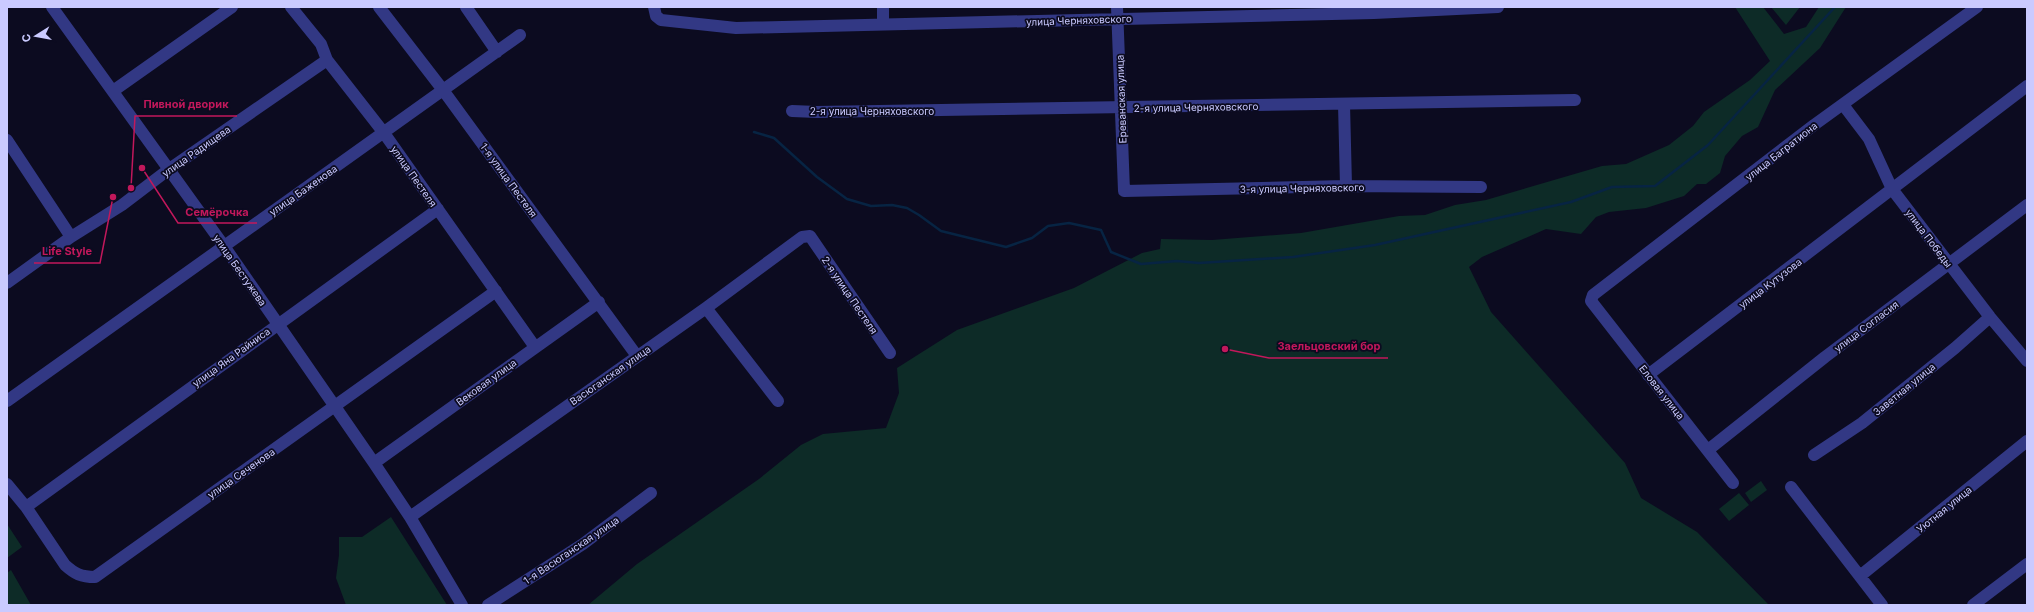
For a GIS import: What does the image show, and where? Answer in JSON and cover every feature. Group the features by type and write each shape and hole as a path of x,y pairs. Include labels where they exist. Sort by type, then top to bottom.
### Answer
{"street":[{"name":"улица Бестужева","path":"52,7 224,246 335,406 410,517 462,605"},
{"path":"114,92 232,7"},
{"name":"улица Пестеля","path":"291,7 321,44 327,60 384,133 535,347"},
{"name":"1-я улица Пестеля","path":"379,7 443,90 637,356"},
{"path":"466,7 497,52"},
{"name":"улица Черняховского","path":"654,7 656,16 661,20 736,28 989,23 1118,13 1498,7"},
{"path":"883,24 884,7"},
{"name":"улица Багратиона","path":"1591,301 1593,295 1814,125 1844,106 1977,7"},
{"name":"Ереванская улица","path":"1118,13 1124,191"},
{"name":"улица Баженова","path":"7,401 520,35"},
{"name":"улица Радищева","path":"7,284 71,237 122,205 168,170 327,60"},
{"name":"улица Кутузова","path":"1648,375 2027,86"},
{"name":"2-я улица Черняховского","path":"792,111 817,112 1121,108 1575,100"},
{"path":"1344,104 1346,186"},
{"name":"улица Победы","path":"1844,106 1869,139 1892,189 1990,317 2027,361"},
{"path":"7,140 71,237"},
{"name":"3-я улица Черняховского","path":"1124,191 1346,186 1481,187"},
{"name":"улица Согласия","path":"1708,450 1948,263 2027,205"},
{"name":"улица Яна Райниса","path":"26,507 438,209"},
{"name":"Васюганская улица","path":"410,517 706,308 802,237 810,236"},
{"name":"2-я улица Пестеля","path":"810,236 890,353"},
{"name":"улица Сеченова","path":"7,484 26,507 65,565 72,572 82,577 95,577 496,291"},
{"name":"Еловая улица","path":"1591,301 1733,483"},
{"name":"Вековая улица","path":"374,463 599,302"},
{"path":"706,308 778,401"},
{"name":"Заветная улица","path":"1814,455 1862,423 1955,348 1990,317"},
{"name":"Уютная улица","path":"1860,576 2027,441"},
{"path":"1792,487 1882,605"},
{"name":"1-я Васюганская улица","path":"488,605 583,544 651,493"},
{"path":"1973,605 2027,564"}],"green space":[{"path":"1735,7 1763,7 1784,34 1806,27 1819,7 1846,7 1820,48 1775,90 1758,127 1742,136 1725,156 1720,173 1706,184 1697,184 1684,196 1646,208 1609,212 1596,217 1581,234 1546,229 1482,257 1469,267 1491,312 1625,463 1641,498 1697,532 1769,605 588,605 637,564 759,479 801,445 823,434 886,428 899,393 897,368 957,330 1074,288 1142,253 1160,249 1161,239 1212,240 1301,233 1399,216 1425,215 1455,205 1486,200 1602,166 1626,164 1669,145 1693,126 1704,112 1750,80 1770,61"},
{"path":"1771,7 1800,7 1786,25"},
{"path":"1761,481 1767,490 1751,502 1745,493"},
{"path":"1739,493 1749,505 1729,521 1719,509"},
{"path":"391,517 447,605 346,605 336,578 339,555 339,537 362,537"},
{"path":"7,524 22,547 7,558"},
{"path":"11,570 31,605 7,605 7,573"}],"waterway":[{"path":"754,132 774,138 817,177 847,199 871,206 892,205 907,208 941,231 1006,247 1032,238 1048,226 1069,223 1101,230 1111,252 1141,264 1177,261 1199,263 1293,257 1375,245 1571,202 1612,187 1655,186 1708,145 1835,7"}],"place":[{"name":"Семёрочка","path":"142,168"},
{"name":"Пивной дворик","path":"131,188"},
{"name":"Life Style","path":"113,197"},
{"name":"Заельцовский бор","path":"1225,349"}]}
